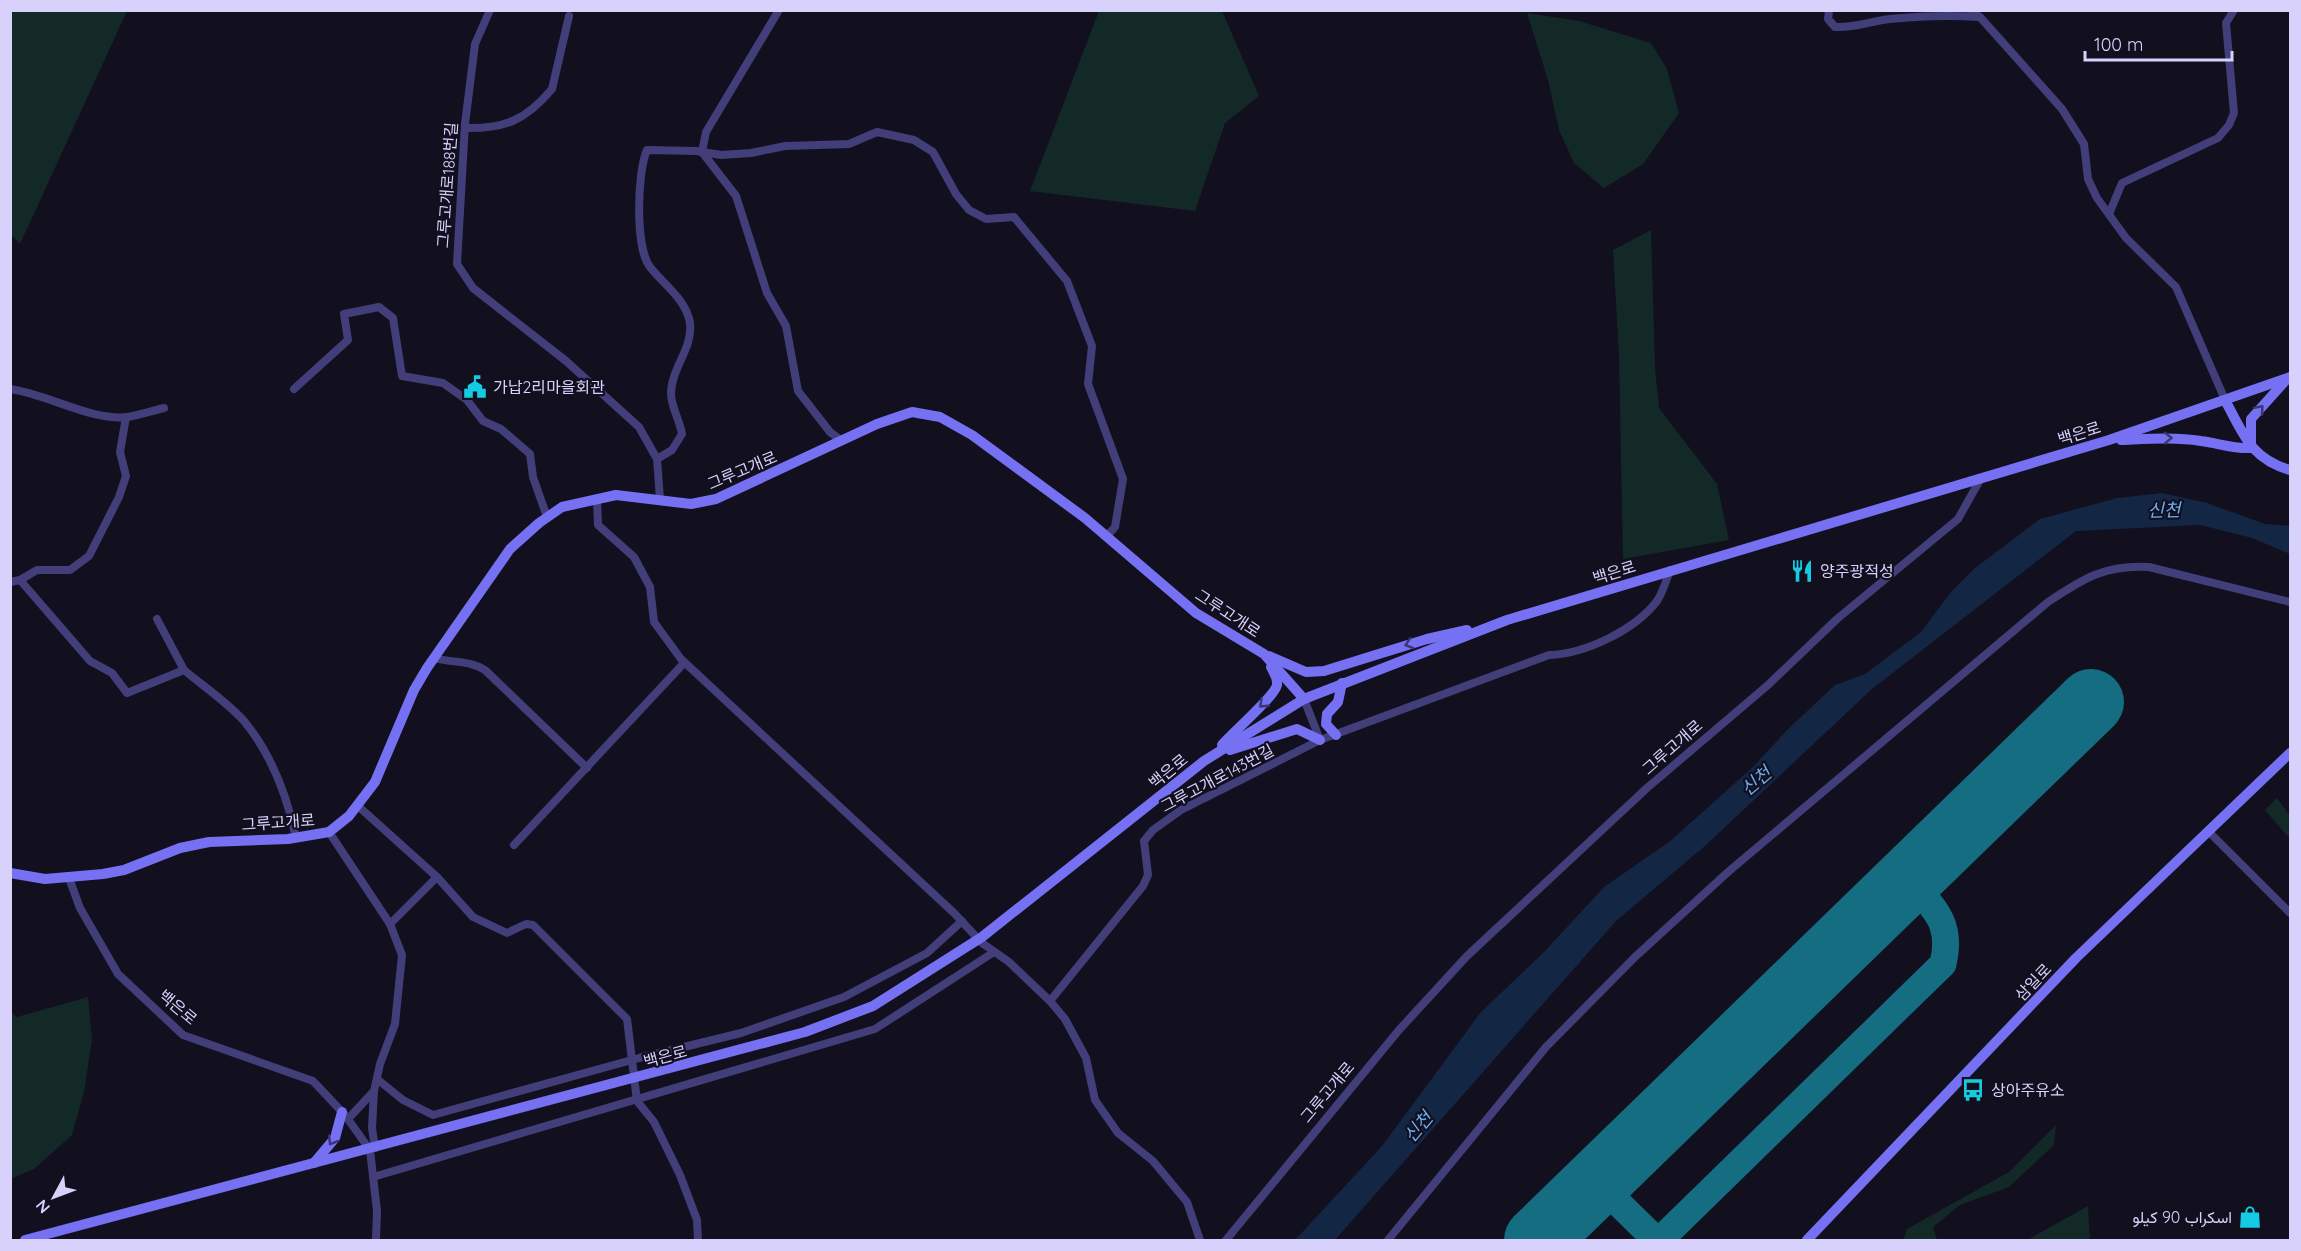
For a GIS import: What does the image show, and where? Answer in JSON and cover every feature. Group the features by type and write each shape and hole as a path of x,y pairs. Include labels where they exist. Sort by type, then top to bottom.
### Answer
{"main road":[{"name":"백은로","path":"25,1240 633,1080 805,1032 873,1006 953,956 1006,918 1212,755 1304,699 1507,620 2109,440 2226,402 2289,378"},
{"path":"2251,448 2251,419 2289,378"},
{"path":"2226,402 2251,448 2270,465 2290,470"},
{"name":"그루고개로","path":"10,873 45,879 69,878 124,870 180,848 209,842 296,838 329,832 358,806 375,782 414,690 434,658 510,549 547,517 562,507 616,495 691,504 716,499 877,424 912,412 940,417 972,435 1107,537 1196,614 1264,654 1304,699"},
{"path":"2109,440 2175,438 2211,442 2235,449 2251,448"},
{"path":"1264,654 1291,668 1306,672 1324,671 1427,639 1507,620"},
{"path":"1212,755 1247,717 1270,698 1277,687 1277,678 1264,654"},
{"path":"1336,735 1326,724 1327,714 1338,702 1342,683"},
{"path":"1212,755 1289,729 1297,729 1320,740"},
{"name":"삼일로","path":"1806,1240 2076,958 2290,753"},
{"path":"312,1165 336,1137 345,1116"}],"street":[{"name":"그루고개로188번길","path":"490,10 475,44 465,128 457,264 472,288 566,361 639,427 657,459 660,499"},
{"path":"779,10 706,132 702,152 736,196 767,293 786,326 798,391 830,432 842,441"},
{"path":"1828,10 1828,19 1835,27 1851,28 1887,19 1942,15 1980,17"},
{"path":"1970,10 1980,17 2062,109 2084,144 2088,179 2109,214 2126,238 2176,287 2226,402"},
{"path":"2109,214 2122,183 2218,138 2229,125 2234,113 2226,23 2234,10"},
{"path":"465,128 503,127 545,98 552,89 569,16"},
{"path":"657,459 672,450 682,434 671,394 677,369 689,343 690,322 676,294 649,266 644,250 639,191 641,163 646,150 721,155 751,153 786,146 849,144 877,132 914,140 933,152 956,194 969,210 986,219 1014,217 1067,281 1092,346 1088,384 1123,479 1115,527 1107,537"},
{"path":"294,389 348,340 344,314 380,307 393,318 402,376 443,383 467,400 483,421 501,429 530,454 533,477 547,517"},
{"path":"10,389 31,392 86,411 126,417 164,408"},
{"path":"126,417 120,452 126,476 119,497 88,556 70,570 37,570 15,581 90,661 112,673 127,693 184,670"},
{"name":"그루고개로","path":"1226,1240 1399,1030 1467,956 1647,788 1768,685 1837,619 1958,519 1981,478"},
{"path":"597,499 598,525 634,556 650,587 654,622 684,663 962,921 982,943 1009,962 1050,1001 1065,1019 1086,1058 1095,1100 1118,1133 1153,1161 1187,1202 1200,1240"},
{"path":"1388,1240 1546,1047 1635,957 1728,872 2048,602 2087,576 2129,566 2149,567 2290,602"},
{"path":"1304,699 1320,740 1549,655 1564,655 1600,643 1638,619 1656,602 1670,570"},
{"path":"157,619 184,670 243,720 268,758 288,803 296,838"},
{"path":"434,658 450,662 474,663 485,670 587,768"},
{"path":"514,845 684,663"},
{"name":"그루고개로143번길","path":"1050,1001 1143,886 1148,875 1144,841 1153,830 1181,810 1320,740"},
{"path":"358,806 437,877 473,916 507,933 526,924 533,925 627,1019 630,1060 637,1101 654,1122 680,1175 697,1220 698,1240"},
{"path":"329,832 390,924 402,956 395,1024 374,1091 372,1128 373,1177 377,1211 376,1240"},
{"path":"2209,832 2290,913"},
{"path":"390,924 437,877"},
{"name":"백은로","path":"69,878 80,908 118,974 183,1035 313,1081 373,1149"},
{"path":"377,1079 403,1100 434,1116 630,1060 741,1033 844,997 927,953 962,921"},
{"path":"373,1177 875,1029 994,952"},
{"path":"345,1116 374,1091"}],"green space":[{"path":"11,10 127,11 20,244 10,233"},
{"path":"1099,11 1222,11 1259,96 1225,123 1195,211 1030,191"},
{"path":"1527,13 1579,21 1651,43 1667,69 1679,113 1643,164 1604,188 1574,163 1559,130 1548,80"},
{"path":"1651,230 1655,368 1659,408 1717,484 1729,540 1623,559 1619,355 1613,250"},
{"path":"2277,798 2290,816 2290,839 2265,810"},
{"path":"88,997 92,1039 84,1092 72,1135 34,1169 11,1179 11,1012 17,1017"},
{"path":"2056,1125 2054,1145 2009,1187 1960,1205 1933,1227 1937,1240 1903,1240 1907,1229 2009,1172"},
{"path":"2088,1206 2090,1240 2025,1240 2029,1239"}],"water":[{"name":"신천","path":"2162,493 2207,503 2265,524 2290,526 2290,554 2252,538 2200,525 2076,531 1872,689 1706,845 1616,921 1335,1240 1295,1240 1382,1146 1481,1012 1544,952 1604,887 1669,842 1753,767 1788,729 1835,685 1865,674 1921,632 1951,592 1975,568 2040,519 2117,498"}],"taxiway":[{"path":"1660,1240 1943,964 1945,938 1939,917 1908,879"},
{"path":"1597,1182 1656,1240"}],"runway":[{"path":"1537,1240 2091,702"}],"place":[{"name":"가납2리마을회관","path":"475,387"},
{"name":"양주광적성","path":"1802,571"},
{"name":"상아주유소","path":"1973,1090"},
{"name":"اسكراب 90 كيلو","path":"2250,1217"}]}
